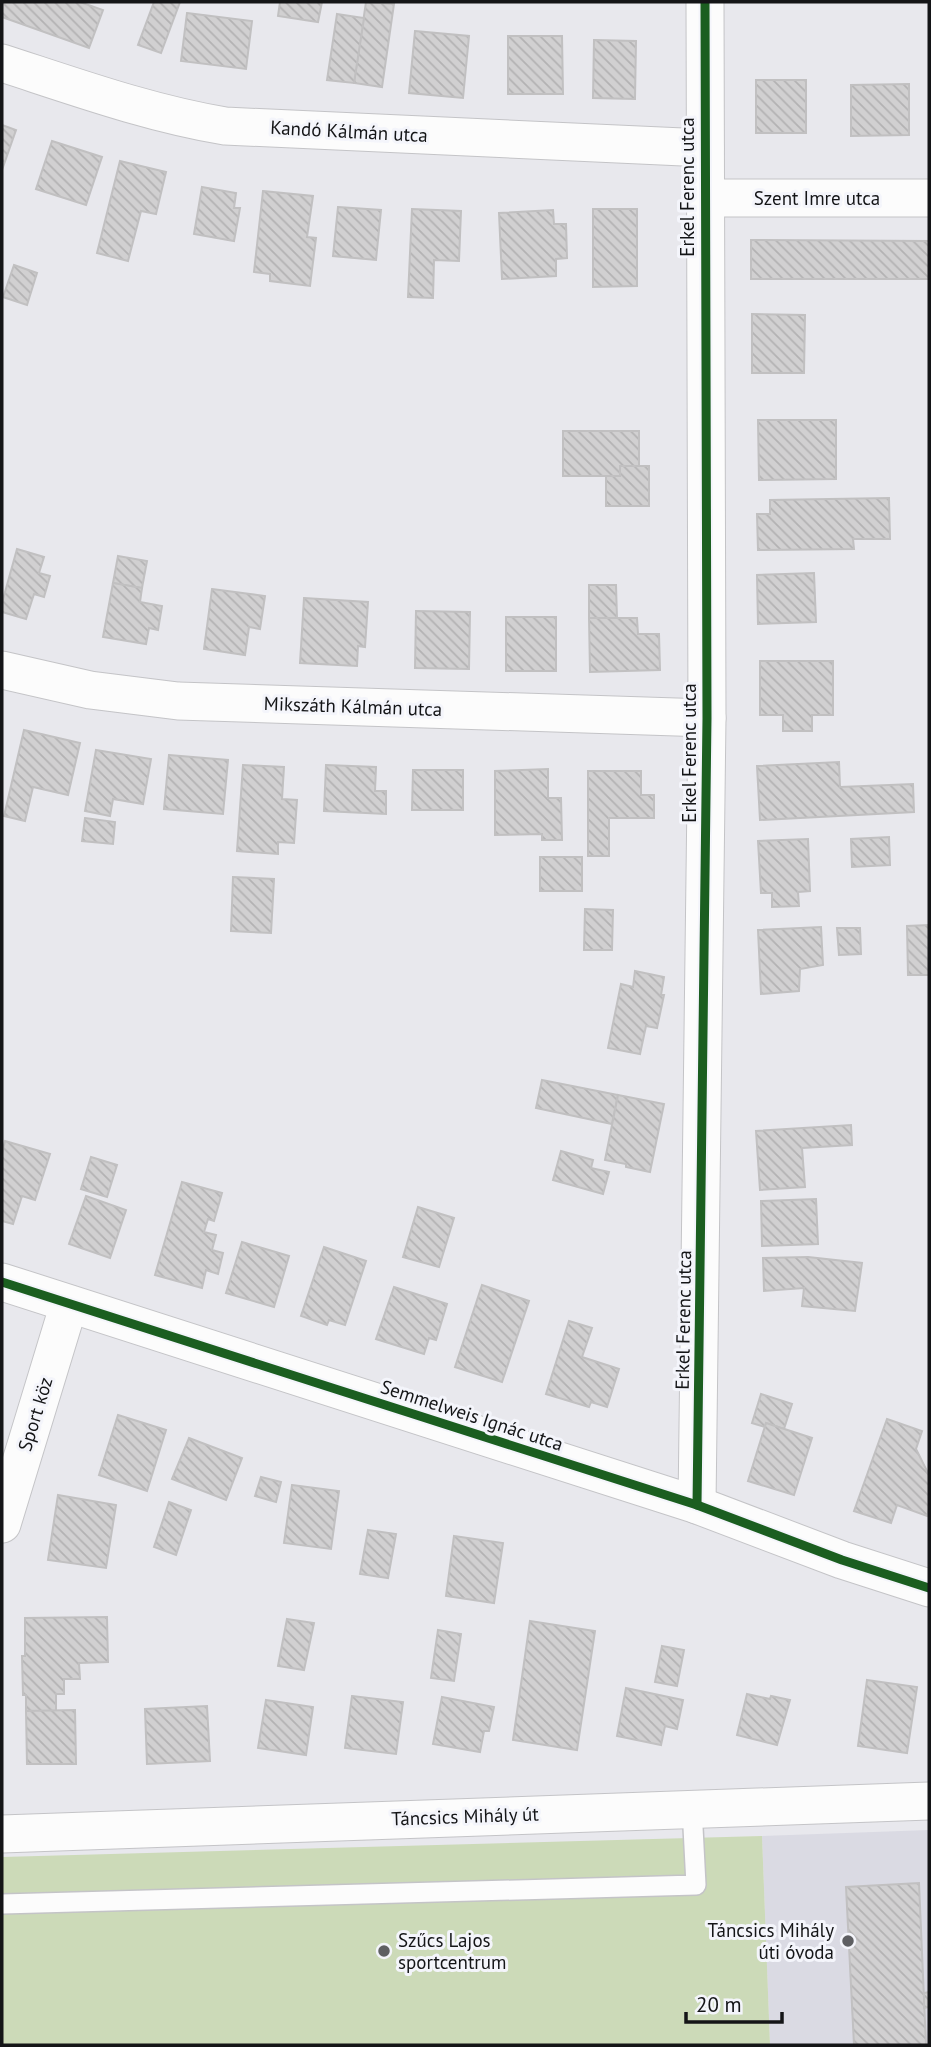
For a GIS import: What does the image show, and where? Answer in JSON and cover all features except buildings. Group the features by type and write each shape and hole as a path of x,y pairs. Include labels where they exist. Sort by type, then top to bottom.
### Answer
{"street":[{"name":"Erkel Ferenc utca","path":"697,1505 707,718 705,2"},
{"name":"Kandó Kálmán utca","path":"2,63 142,108 178,118 225,125 705,148"},
{"name":"Szent Imre utca","path":"705,198 929,198"},
{"name":"Mikszáth Kálmán utca","path":"2,670 90,690 178,701 707,718"},
{"name":"Semmelweis Ignác utca","path":"2,1282 697,1505 842,1560 929,1588"},
{"name":"Sport köz","path":"2,1524 69,1304"},
{"name":"Táncsics Mihály út","path":"2,1834 929,1801"}],"lane":[{"path":"2,1904 696,1885 692,1808"}],"shaded area":[{"name":"Táncsics Mihály úti óvoda","path":"929,1830 929,2045 770,2045 762,1836"}],"green space":[{"name":"Szűcs Lajos sportcentrum","path":"762,1836 770,2045 2,2045 2,1857"}],"cycle path":[{"path":"697,1505 707,718 705,2"},
{"path":"2,1282 697,1505 842,1560 929,1588"}],"place":[{"name":"Táncsics Mihály úti óvoda","path":"848,1941"},
{"name":"Szűcs Lajos sportcentrum","path":"384,1951"}]}
